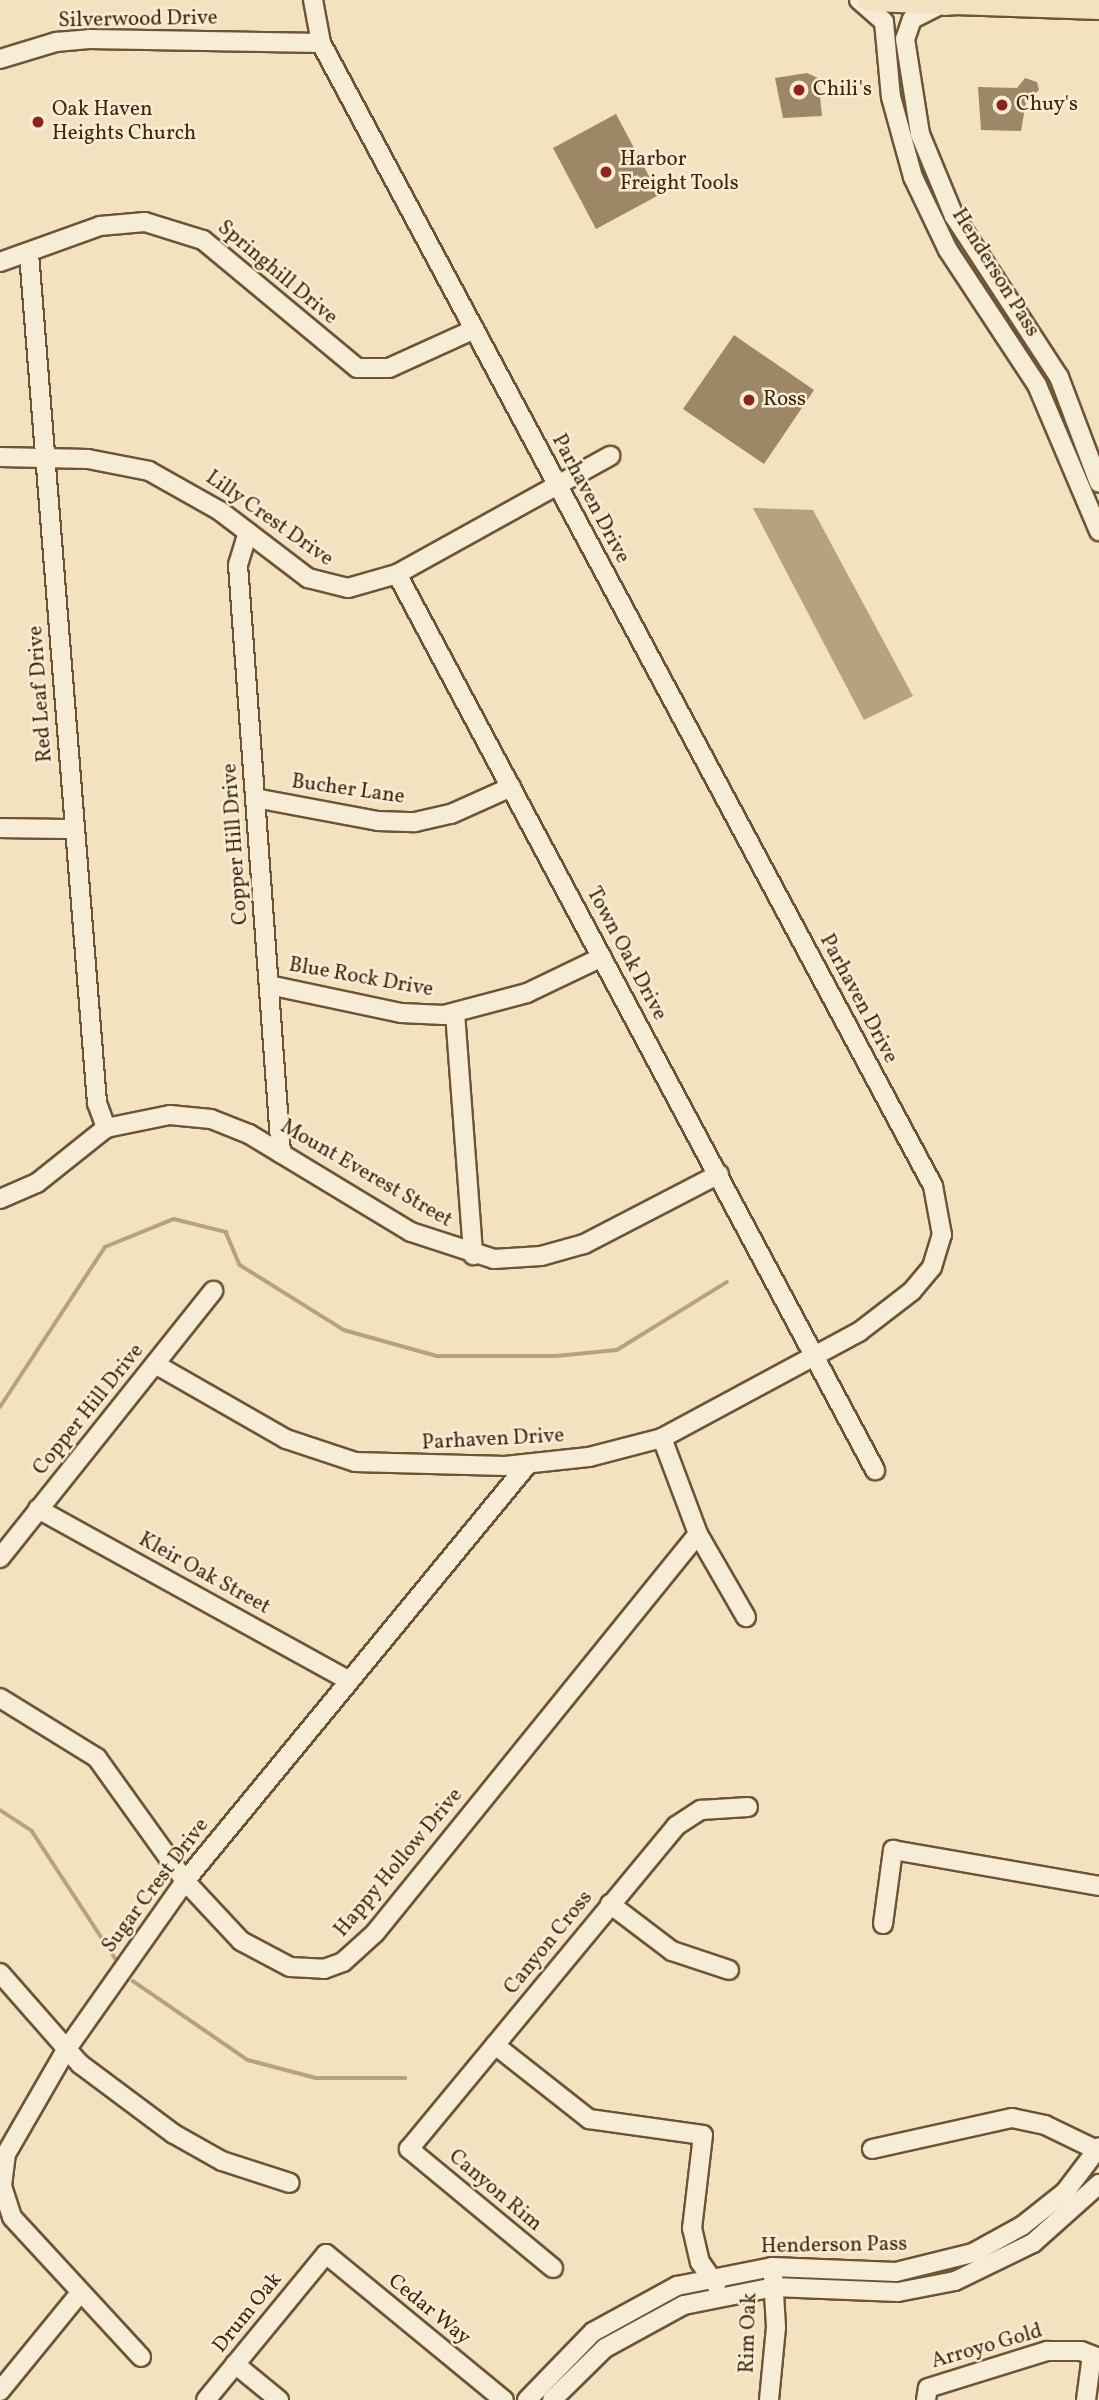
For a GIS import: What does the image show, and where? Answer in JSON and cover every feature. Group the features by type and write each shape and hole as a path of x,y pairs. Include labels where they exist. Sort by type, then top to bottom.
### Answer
{"highway":[{"path":"944,3 984,0"}],"main road":[{"path":"868,0 1099,8"}],"street":[{"name":"Parhaven Drive","path":"155,1364 286,1439 330,1456 380,1466 528,1464 621,1451 662,1438 817,1355 887,1311 932,1267 942,1235 939,1202 321,43 313,0"},
{"name":"Henderson Pass","path":"859,0 884,22 900,134 936,225 1031,373 1099,531"},
{"name":"Henderson Pass","path":"944,3 912,19 905,39 920,134 954,216 1043,346 1099,483"},
{"name":"Silverwood Drive","path":"0,59 56,42 89,39 321,43"},
{"path":"936,225 954,216"},
{"name":"Springhill Drive","path":"0,262 114,223 175,228 227,257 357,368 389,368 475,329"},
{"name":"Red Leaf Drive","path":"29,254 97,1103 106,1128"},
{"name":"Lilly Crest Drive","path":"0,457 114,462 149,471 195,494 327,586 348,588 397,574 610,456"},
{"name":"Copper Hill Drive","path":"248,532 238,565 281,1153"},
{"name":"Town Oak Drive","path":"397,574 817,1355 875,1470"},
{"name":"Bucher Lane","path":"255,799 378,821 415,822 451,814 511,787"},
{"path":"0,828 75,829"},
{"name":"Blue Rock Drive","path":"270,985 401,1013 455,1013 527,993 602,957"},
{"path":"455,1013 473,1255"},
{"name":"Mount Everest Street","path":"0,1199 37,1183 106,1128 156,1117 198,1116 249,1134 411,1231 473,1255 541,1256 584,1244 719,1174"},
{"name":"Copper Hill Drive","path":"0,1558 213,1291"},
{"path":"662,1438 698,1534 746,1617"},
{"name":"Sugar Crest Drive","path":"142,2357 21,2231 2,2186 9,2147 66,2050 184,1881 528,1464"},
{"name":"Kleir Oak Street","path":"38,1509 348,1680"},
{"name":"Happy Hollow Drive","path":"0,1698 97,1758 184,1881 241,1941 257,1951 310,1970 343,1962 375,1933 698,1534"},
{"name":"Canyon Cross","path":"409,2149 683,1819 701,1810 748,1807"},
{"path":"883,1924 893,1850 1099,1886"},
{"path":"610,1904 673,1951 729,1970"},
{"path":"0,1973 66,2050 197,2149 290,2183"},
{"path":"495,2045 589,2119 703,2135 692,2228 709,2277 724,2295"},
{"path":"872,2149 1012,2118 1045,2124 1098,2149"},
{"name":"Canyon Rim","path":"409,2149 552,2268"},
{"name":"Henderson Pass","path":"527,2400 567,2354 612,2320 677,2286 709,2277 772,2267 896,2272 973,2253 1022,2226 1065,2192 1098,2149"},
{"name":"Henderson Pass","path":"552,2400 581,2369 632,2331 684,2305 774,2287 888,2292 955,2281 1033,2243 1099,2184"},
{"name":"Drum Oak","path":"206,2400 326,2254"},
{"name":"Cedar Way","path":"326,2254 504,2400"},
{"name":"Rim Oak","path":"769,2400 775,2351 772,2267"},
{"path":"0,2391 80,2293"},
{"name":"Arroyo Gold","path":"927,2394 1047,2351 1095,2357"},
{"path":"1086,2400 1095,2357"},
{"path":"235,2364 279,2400"}],"shaded area":[{"path":"753,508 813,510 913,696 864,720"}],"building":[{"name":"Chili's","path":"807,73 818,78 822,116 783,118 775,78"},
{"name":"Chuy's","path":"1025,78 1037,82 1039,90 1026,102 1021,131 981,130 978,87 1017,88"},
{"name":"Harbor Freight Tools","path":"616,114 659,195 596,229 553,148"},
{"name":"Ross","path":"734,335 814,390 764,464 683,409"}],"waterway":[{"path":"0,1407 105,1247 174,1219 226,1232 240,1265 344,1330 437,1356 556,1356 617,1350 727,1282"},
{"path":"0,1810 32,1831 117,1961"},
{"path":"133,1981 248,2060 316,2078 405,2078"}],"place":[{"name":"Chili's","path":"799,90"},
{"name":"Chuy's","path":"1002,105"},
{"name":"Oak Haven Heights Church","path":"38,122"},
{"name":"Harbor Freight Tools","path":"606,172"},
{"name":"Ross","path":"749,400"}]}
